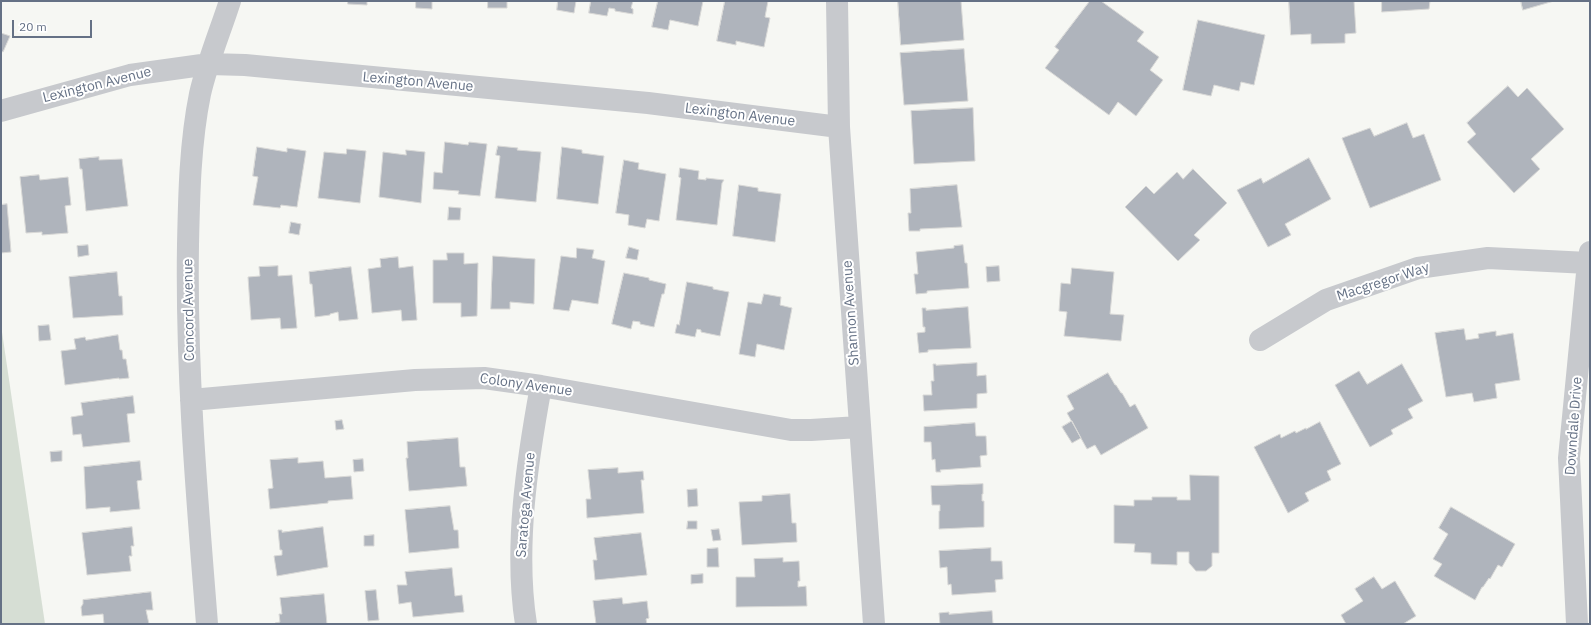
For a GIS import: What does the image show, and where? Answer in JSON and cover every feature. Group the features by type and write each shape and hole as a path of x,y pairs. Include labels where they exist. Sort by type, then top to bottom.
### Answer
{"street":[{"name":"Concord Avenue","path":"207,624 191,400 188,326 189,205 200,94 230,1"},
{"name":"Shannon Avenue","path":"837,1 839,127 874,624"},
{"name":"Lexington Avenue","path":"1,111 130,75 209,64 245,65 648,103 839,127"},
{"name":"Macgregor Way","path":"1260,340 1326,300 1418,268 1488,258 1589,257"},
{"name":"Downdale Drive","path":"1577,624 1570,458 1589,257"},
{"name":"Colony Avenue","path":"191,400 408,380 460,378 504,380 792,430 859,427"},
{"name":"Saratoga Avenue","path":"526,624 521,577 521,535 540,386"}],"shaded area":[{"path":"2,332 45,624 1,624"}],"building":[{"path":"348,1 367,1 367,5 348,4"},
{"path":"416,1 432,1 432,9 416,8"},
{"path":"488,1 507,1 507,8 488,8"},
{"path":"558,1 576,1 574,13 557,10"},
{"path":"591,1 633,1 631,8 633,9 633,14 615,11 615,9 609,8 607,16 589,13"},
{"path":"658,1 703,1 698,26 670,20 668,30 652,27"},
{"path":"725,1 768,1 765,17 770,18 764,47 736,41 736,45 717,41"},
{"path":"898,1 961,1 964,40 901,45"},
{"path":"1090,1 1101,1 1144,32 1137,41 1159,57 1150,70 1163,80 1136,116 1118,102 1109,115 1045,68 1059,50 1055,47"},
{"path":"1289,1 1354,1 1356,33 1345,34 1345,43 1311,44 1311,34 1291,35"},
{"path":"1382,1 1430,1 1429,9 1382,12"},
{"path":"1521,1 1554,1 1523,10"},
{"path":"1198,20 1265,35 1254,85 1241,82 1239,91 1214,85 1211,96 1183,90"},
{"path":"1,33 10,36 3,52 1,51"},
{"path":"964,49 968,101 904,105 900,53"},
{"path":"1508,86 1518,97 1527,88 1564,129 1531,159 1540,169 1514,193 1467,142 1476,134 1467,123"},
{"path":"973,108 975,161 914,164 911,111"},
{"path":"1407,123 1413,138 1424,134 1441,180 1370,208 1342,138 1370,128 1374,136"},
{"path":"445,142 468,145 469,142 487,144 480,196 458,194 459,191 433,189 434,172 442,173"},
{"path":"498,146 518,148 517,150 541,152 536,202 495,198 500,156 496,155"},
{"path":"257,147 287,152 287,148 306,151 297,207 281,205 280,208 253,205 258,177 253,176"},
{"path":"562,147 582,150 582,153 604,156 598,204 557,199"},
{"path":"347,149 366,151 360,203 318,198 324,152 346,154"},
{"path":"406,150 425,152 421,203 379,197 383,152 406,155"},
{"path":"99,157 99,160 122,159 128,206 86,211 82,169 80,169 79,159"},
{"path":"1309,158 1331,199 1285,224 1291,235 1268,247 1237,190 1261,178 1263,183"},
{"path":"624,160 639,163 638,169 666,174 659,221 647,219 645,228 628,225 629,215 616,213"},
{"path":"680,168 699,171 698,179 706,180 706,178 724,180 722,183 717,225 676,220 681,178 679,177"},
{"path":"1193,169 1227,203 1194,235 1200,240 1178,261 1125,207 1146,186 1154,194 1177,172 1183,179"},
{"path":"39,175 40,180 68,177 71,205 65,206 68,233 42,235 42,232 26,233 20,177"},
{"path":"739,185 758,188 758,191 781,194 775,242 733,236"},
{"path":"957,185 962,227 909,231 908,213 911,213 910,189"},
{"path":"7,204 11,252 1,253 1,205"},
{"path":"449,207 461,208 460,220 448,220"},
{"path":"291,222 301,224 299,235 289,233"},
{"path":"88,245 89,255 78,257 77,246"},
{"path":"963,245 965,263 967,263 969,288 927,291 927,293 916,294 914,274 918,274 916,252 954,248 954,246"},
{"path":"629,247 639,250 637,260 626,258"},
{"path":"577,248 594,250 592,258 605,261 598,304 572,300 569,311 553,309 561,256 576,258"},
{"path":"447,253 464,253 464,264 478,263 477,316 461,317 461,303 433,303 433,260 447,260"},
{"path":"493,256 535,259 534,304 510,302 510,309 491,309"},
{"path":"398,257 399,268 413,266 417,320 402,321 401,310 372,313 368,269 381,267 380,259"},
{"path":"278,266 278,276 292,275 297,328 281,329 280,318 251,320 248,277 260,276 259,267"},
{"path":"999,266 1000,281 987,282 986,267"},
{"path":"351,267 358,319 339,321 338,312 330,315 315,317 312,284 310,284 309,272"},
{"path":"1072,268 1114,272 1110,314 1124,315 1121,341 1064,336 1067,312 1059,311 1061,283 1070,284"},
{"path":"117,272 119,296 122,296 123,315 73,318 69,277"},
{"path":"624,273 649,278 649,280 666,284 654,327 633,321 631,329 612,324"},
{"path":"687,282 729,292 720,336 701,332 701,330 697,329 695,337 675,333 677,324 679,325"},
{"path":"764,294 781,297 780,305 792,308 784,350 757,344 755,357 739,354 748,302 761,304"},
{"path":"968,307 971,348 928,350 928,352 919,353 917,333 925,332 925,327 923,327 922,308 926,308 926,310"},
{"path":"49,325 51,340 39,341 38,326"},
{"path":"1464,329 1466,340 1479,338 1478,334 1496,331 1496,336 1513,333 1520,380 1495,384 1497,398 1474,402 1472,393 1446,397 1435,333"},
{"path":"118,335 123,359 126,359 129,378 65,385 61,351 76,349 74,339 85,337 86,340"},
{"path":"977,363 977,376 986,375 987,393 977,394 977,408 924,411 923,395 932,395 931,381 934,381 933,364"},
{"path":"1402,364 1423,401 1408,409 1413,418 1391,430 1393,434 1370,447 1335,385 1359,371 1367,384"},
{"path":"1108,373 1130,407 1135,404 1148,428 1101,455 1095,445 1087,449 1067,413 1074,409 1067,396"},
{"path":"133,396 135,413 127,414 130,442 83,447 81,434 73,435 71,417 83,415 81,403"},
{"path":"342,420 344,429 336,430 335,421"},
{"path":"1072,421 1081,438 1072,443 1062,427"},
{"path":"1320,422 1341,464 1327,471 1331,480 1305,493 1309,501 1288,513 1254,447 1280,434 1281,438"},
{"path":"975,423 976,436 986,436 987,455 980,456 981,467 940,470 941,472 936,472 935,459 932,460 931,442 924,442 924,427"},
{"path":"458,438 460,467 465,467 467,486 409,491 406,458 408,458 407,442"},
{"path":"62,451 62,461 51,462 50,452"},
{"path":"298,458 298,463 323,461 325,478 351,476 353,499 270,509 268,489 273,488 270,460"},
{"path":"363,459 364,471 354,472 353,460"},
{"path":"140,461 142,480 137,481 140,509 110,512 110,507 86,509 84,467"},
{"path":"618,468 618,473 643,471 644,480 641,480 644,513 587,518 586,499 591,499 588,470"},
{"path":"1190,475 1219,476 1219,553 1212,553 1212,566 1206,571 1196,571 1189,563 1189,552 1177,552 1177,565 1151,564 1151,553 1134,552 1135,544 1114,543 1114,505 1134,506 1134,500 1152,500 1152,497 1177,497 1177,500 1190,500"},
{"path":"983,484 982,501 984,501 984,527 939,529 940,505 932,505 931,486"},
{"path":"697,489 698,506 688,507 687,490"},
{"path":"790,494 792,523 796,523 797,542 742,545 739,502 762,501 762,496"},
{"path":"450,506 454,530 458,530 459,548 409,553 405,510"},
{"path":"1451,507 1515,544 1502,567 1498,565 1490,579 1489,578 1482,587 1475,600 1434,576 1442,564 1433,559 1448,534 1439,528"},
{"path":"688,521 697,521 697,529 687,529"},
{"path":"132,527 134,546 131,546 132,556 129,556 131,571 87,575 82,533"},
{"path":"323,527 328,567 277,576 274,556 282,555 278,530 282,530 282,532"},
{"path":"719,529 721,540 713,541 711,530"},
{"path":"641,533 647,575 595,580 593,560 597,560 594,538"},
{"path":"374,535 374,546 364,546 364,536"},
{"path":"718,548 719,567 707,567 707,549"},
{"path":"991,548 991,561 1002,561 1003,579 995,580 996,592 952,595 951,584 948,585 947,567 940,568 939,551"},
{"path":"783,558 783,562 799,561 800,581 798,581 798,587 806,586 807,606 736,607 736,577 755,577 754,559"},
{"path":"452,568 455,596 462,595 464,612 413,617 411,602 399,604 397,585 407,585 405,572"},
{"path":"703,574 703,583 691,584 691,575"},
{"path":"1374,577 1382,589 1395,581 1416,616 1403,624 1346,624 1341,615 1363,601 1355,589"},
{"path":"376,590 379,620 368,621 365,591"},
{"path":"151,592 153,610 146,610 149,624 104,624 103,614 82,616 81,607 83,600"},
{"path":"324,594 327,624 275,624 280,622 279,614 282,614 280,598"},
{"path":"622,598 623,604 647,601 649,618 646,619 647,624 596,624 593,601"},
{"path":"992,611 993,624 940,624 939,613 949,612 949,614"}]}
